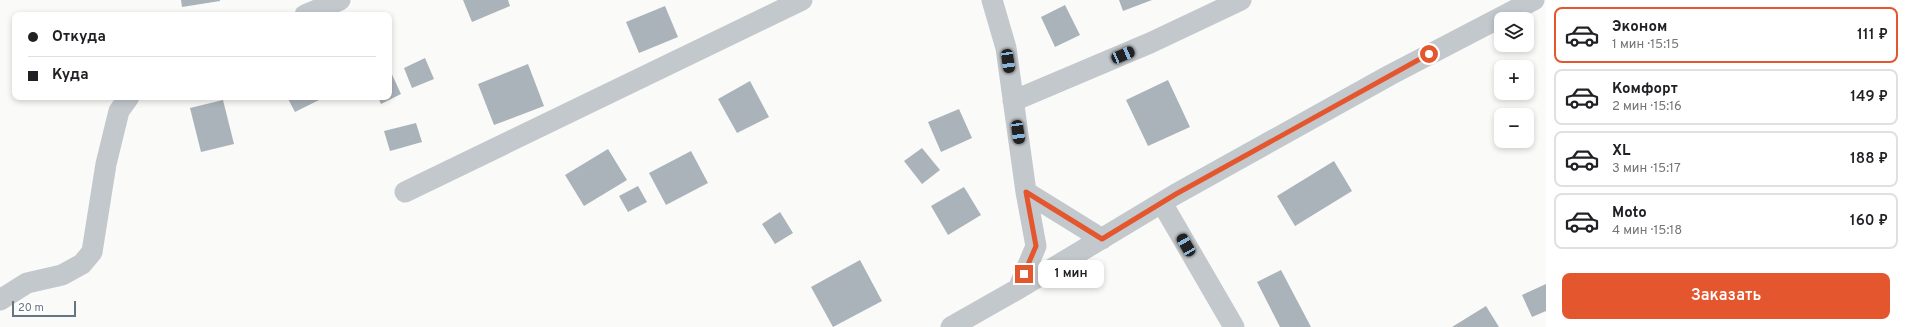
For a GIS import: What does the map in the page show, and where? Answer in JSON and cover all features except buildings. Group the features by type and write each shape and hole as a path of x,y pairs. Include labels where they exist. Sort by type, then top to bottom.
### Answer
{"street":[{"path":"312,12 340,0"},
{"path":"405,192 802,0"},
{"path":"992,0 1006,48 1026,192 1036,246 1018,288"},
{"path":"1013,102 1150,43 1241,0"},
{"path":"951,327 1162,203 1390,75 1534,0"},
{"path":"0,300 27,283 62,275 82,264 92,252 106,164 120,111 127,100"},
{"path":"1026,192 1102,239"},
{"path":"1162,203 1234,327"}],"route":[{"path":"1024,274 1036,246 1026,192 1102,239 1176,194 1429,54"}]}
